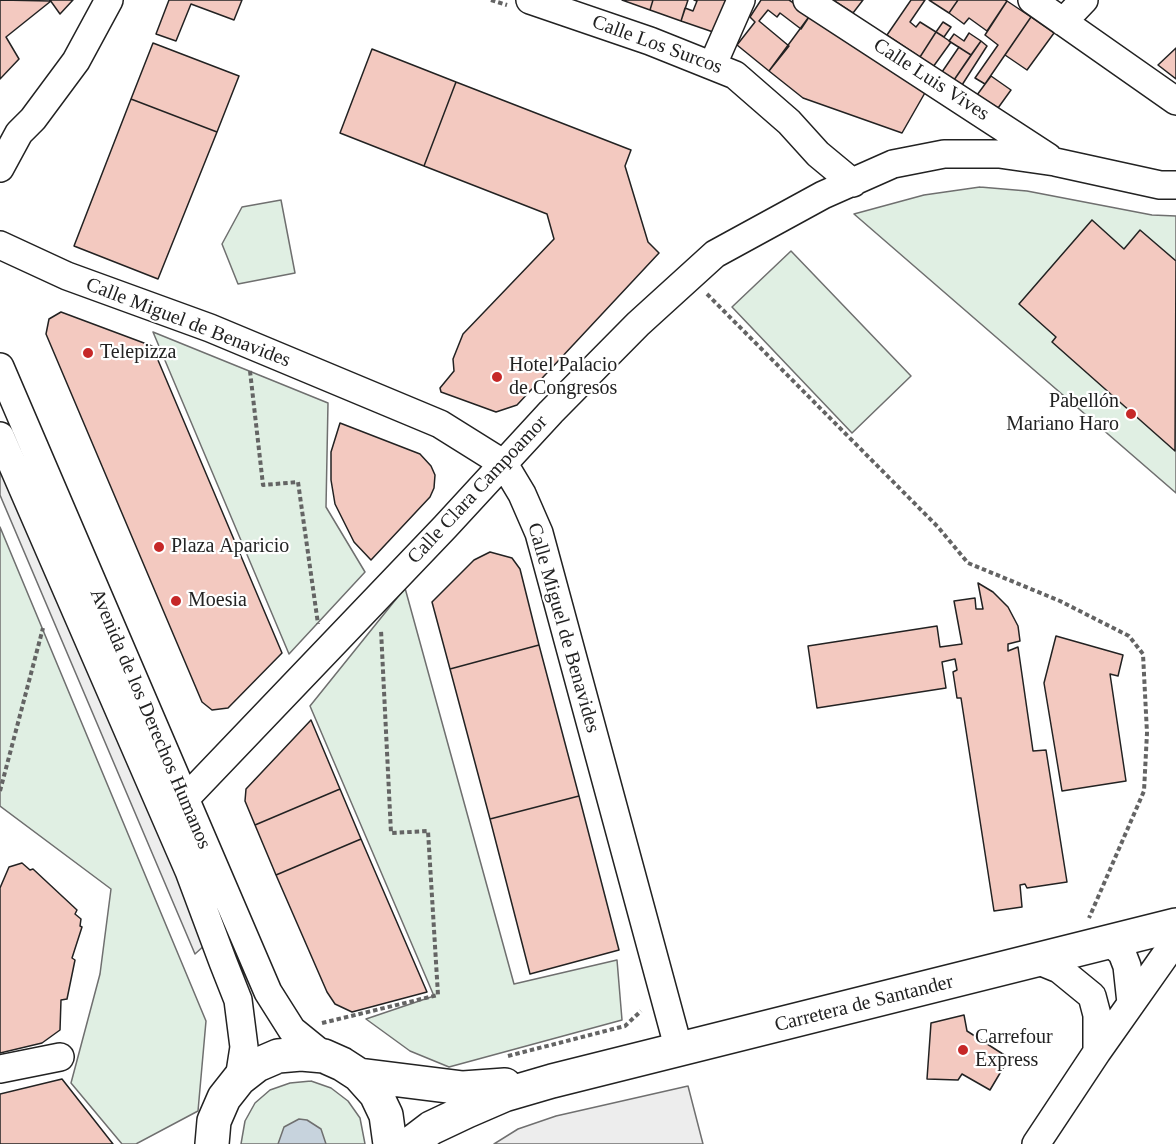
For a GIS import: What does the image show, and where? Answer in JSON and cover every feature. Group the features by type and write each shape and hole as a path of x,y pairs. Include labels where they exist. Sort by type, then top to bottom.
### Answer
{"highway":[{"name":"Carretera de Santander","path":"552,1081 1176,925"},
{"path":"192,1144 213,1132 224,1098 239,1079 257,1065 278,1056 301,1054 324,1056 342,1064 359,1076 376,1094 386,1115 390,1144"},
{"path":"359,1076 463,1088 552,1081"},
{"path":"410,1144 431,1128 467,1111 504,1095 552,1081"}],"street":[{"path":"0,168 9,136 33,119 76,61 109,0"},
{"path":"713,64 741,0"},
{"name":"Calle Luis Vives","path":"807,0 1055,162"},
{"path":"1032,0 1176,101"},
{"path":"1064,22 1084,0"},
{"name":"Calle Los Surcos","path":"520,3 713,64 735,75 789,122 818,154 853,183"},
{"name":"Calle Clara Campoamor","path":"184,799 630,332 715,254 765,225 893,164 944,154 999,154 1055,162 1160,185 1176,185"},
{"name":"Calle Miguel de Benavides","path":"0,245 67,276 247,344 440,424 504,464 522,494 539,533 679,1050"},
{"name":"Avenida de los Derechos Humanos","path":"0,367 268,992 292,1030 324,1056"},
{"name":"Avenida de los Derechos Humanos","path":"0,436 184,860 224,962 238,1000 244,1047 239,1079"},
{"path":"1036,1144 1176,940"},
{"path":"1110,942 1122,953 1131,1003"},
{"path":"1037,960 1059,969 1092,996 1097,1015 1097,1052"},
{"path":"0,1069 60,1057"}],"path":[{"path":"491,0 520,3"},
{"path":"689,277 938,527 968,563 1060,601 1129,636 1143,654 1148,733 1144,791 1075,951"},
{"path":"247,344 263,485 298,482 322,654"},
{"path":"292,1030 438,995 429,831 391,833 380,595"},
{"path":"0,791 43,628"},
{"path":"498,1058 625,1026 640,1014 642,1006"}],"green space":[{"name":"Pabellón Mariano Haro","path":"980,187 1027,191 1152,215 1176,216 1176,493 854,214 924,195"},
{"path":"281,200 295,273 238,284 222,244 242,207"},
{"path":"791,251 911,376 852,433 732,307"},
{"path":"153,332 328,403 326,507 365,572 289,654"},
{"path":"0,527 206,1021 198,1111 136,1144 122,1144 71,1083 100,974 111,889 0,806"},
{"path":"405,588 514,984 617,960 622,1020 449,1067 410,1051 366,1019 434,996 310,706"},
{"path":"311,1081 331,1088 348,1101 360,1118 365,1144 241,1144 245,1121 255,1103 270,1090 290,1083"}],"shaded area":[{"path":"0,455 207,943 195,954 0,495"},
{"path":"688,1086 703,1144 494,1144 518,1129 556,1116"},
{"path":"299,1119 307,1120 321,1129 326,1144 278,1144 284,1127"}],"building":[{"path":"0,0 51,1 6,37 19,59 0,79"},
{"path":"50,0 73,0 60,14"},
{"path":"169,0 242,0 234,20 191,4 176,41 156,34"},
{"path":"622,0 653,0 650,10"},
{"path":"653,0 688,0 681,21 650,10"},
{"path":"694,0 727,0 716,33 681,21 685,8 693,11 697,1"},
{"path":"761,0 789,0 811,14 801,29 780,13 777,17 768,10 759,21 789,46 769,71 737,45 755,22 750,17"},
{"path":"833,0 863,0 853,13"},
{"path":"911,0 925,0 910,22 916,27 920,22 936,32 920,57 887,35"},
{"path":"929,0 958,0 949,13"},
{"path":"958,0 1007,1 987,31 969,18 964,24 949,13"},
{"path":"1007,1 1031,17 985,84 975,78 998,45 985,35"},
{"path":"811,14 926,91 902,133 803,98 769,71"},
{"path":"1031,17 1054,33 1027,70 1005,55"},
{"path":"943,22 951,27 944,37 936,32"},
{"path":"936,32 951,42 933,67 920,57"},
{"path":"969,33 981,41 971,55 949,41 954,34 964,41"},
{"path":"981,41 987,46 962,85 954,80"},
{"path":"153,43 239,76 217,132 131,99"},
{"path":"959,47 971,55 954,80 942,72"},
{"path":"1176,48 1176,79 1158,65"},
{"path":"372,49 456,82 424,166 340,133"},
{"path":"991,76 1011,90 998,108 977,95"},
{"path":"456,82 631,150 625,166 648,242 659,253 517,405 496,412 441,392 440,388 454,371 453,359 463,334 554,239 547,214 424,166"},
{"path":"131,99 217,132 158,279 74,246"},
{"path":"1092,220 1124,249 1140,230 1176,261 1175,451 1052,342 1056,337 1019,304"},
{"path":"61,312 152,346 282,653 228,708 212,710 202,702 46,334 49,319"},
{"path":"340,423 420,454 431,466 435,475 434,488 430,497 371,560 354,542 335,504 331,480 331,452"},
{"path":"490,552 512,558 520,569 539,645 450,669 432,602 474,560"},
{"path":"978,583 993,592 1008,607 1018,626 1020,641 1008,644 1008,651 1018,647 1033,751 1046,750 1067,882 1027,888 1025,884 1020,885 1022,907 994,911 961,698 957,698 953,672 957,670 955,659 942,662 946,688 817,708 808,646 937,626 940,647 962,644 954,601 975,598 976,609 983,609"},
{"path":"1056,636 1123,655 1118,676 1110,674 1126,781 1062,791 1044,683"},
{"path":"539,645 579,796 490,819 450,669"},
{"path":"311,720 340,789 255,825 245,801 246,789"},
{"path":"340,789 361,839 276,875 255,825"},
{"path":"579,796 619,950 530,974 490,819"},
{"path":"361,839 427,992 352,1012 335,1004 327,992 276,875"},
{"path":"22,863 30,870 33,869 77,910 75,914 81,919 80,926 82,927 72,958 75,960 67,999 61,1000 60,1030 42,1043 0,1053 0,888 9,867"},
{"path":"964,1015 967,1031 1009,1058 990,1090 962,1074 958,1080 927,1079 931,1023"},
{"path":"62,1079 113,1144 0,1144 0,1094"}],"place":[{"name":"Telepizza","path":"88,353"},
{"name":"Hotel Palacio de Congresos","path":"497,377"},
{"name":"Pabellón Mariano Haro","path":"1131,414"},
{"name":"Plaza Aparicio","path":"159,547"},
{"name":"Moesia","path":"176,601"},
{"name":"Carrefour Express","path":"963,1050"}]}
